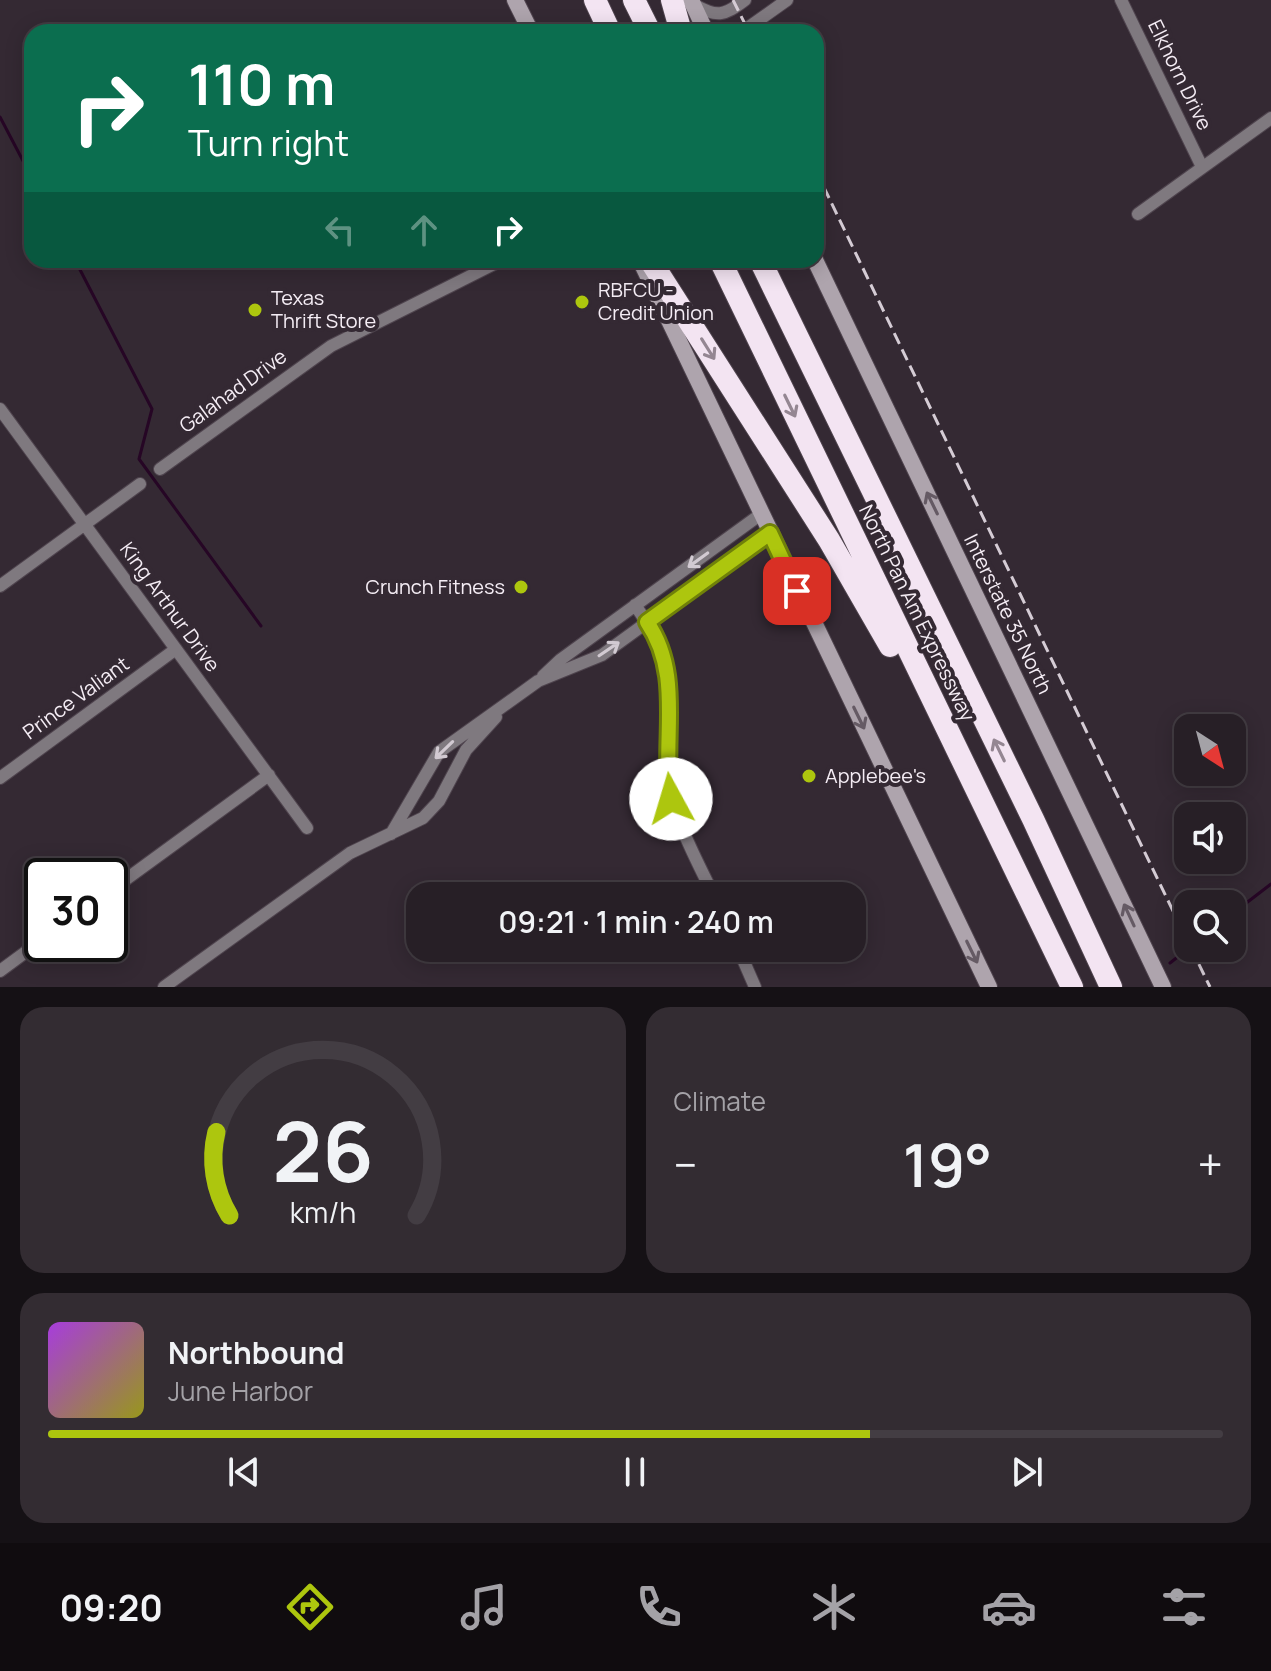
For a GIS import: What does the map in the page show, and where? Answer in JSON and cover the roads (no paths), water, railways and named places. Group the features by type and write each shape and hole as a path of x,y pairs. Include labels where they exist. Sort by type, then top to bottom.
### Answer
{"highway":[{"path":"595,0 606,24"},
{"path":"634,0 646,24"},
{"path":"682,24 685,1"},
{"path":"655,268 871,610 948,762 1038,916"},
{"name":"North Pan Am Expressway","path":"724,268 1072,987"},
{"name":"North Pan Am Expressway","path":"764,268 1111,987"},
{"path":"1083,926 1120,987"}],"main road":[{"path":"515,0 527,24"},
{"path":"685,1 701,24"},
{"path":"645,268 989,987"},
{"name":"Interstate 35 North","path":"819,268 1163,987"}],"street":[{"path":"685,1 707,12 722,14 745,0"},
{"path":"754,0 765,15"},
{"path":"753,24 787,0"},
{"name":"Elkhorn Drive","path":"1123,1 1202,167"},
{"path":"1138,214 1271,118"},
{"name":"Galahad Drive","path":"160,469 331,346 486,268"},
{"name":"King Arthur Drive","path":"0,409 307,828"},
{"path":"0,586 140,484"},
{"path":"391,834 439,752 761,514"},
{"path":"538,681 602,655 770,533"},
{"path":"635,605 657,637 667,665 670,699 666,771 671,799 707,882"},
{"name":"Prince Valiant","path":"0,778 176,649"},
{"path":"164,987 350,853 423,818 439,801 466,750 518,694"},
{"path":"128,878 269,775"},
{"path":"418,789 439,801"},
{"path":"0,971 24,953"},
{"path":"744,962 755,987"}],"waterway":[{"path":"0,117 24,163"},
{"path":"79,268 152,409 139,459 261,626"},
{"path":"1246,903 1271,884"},
{"path":"1170,963 1174,960"}],"railway":[{"path":"733,0 745,24"},
{"path":"824,188 1174,913"},
{"path":"1198,962 1210,987"}],"place":[{"name":"RBFCU - Credit Union","path":"582,302"},
{"name":"Texas Thrift Store","path":"255,310"},
{"name":"Crunch Fitness","path":"521,587"},
{"name":"Applebee's","path":"809,776"}]}
